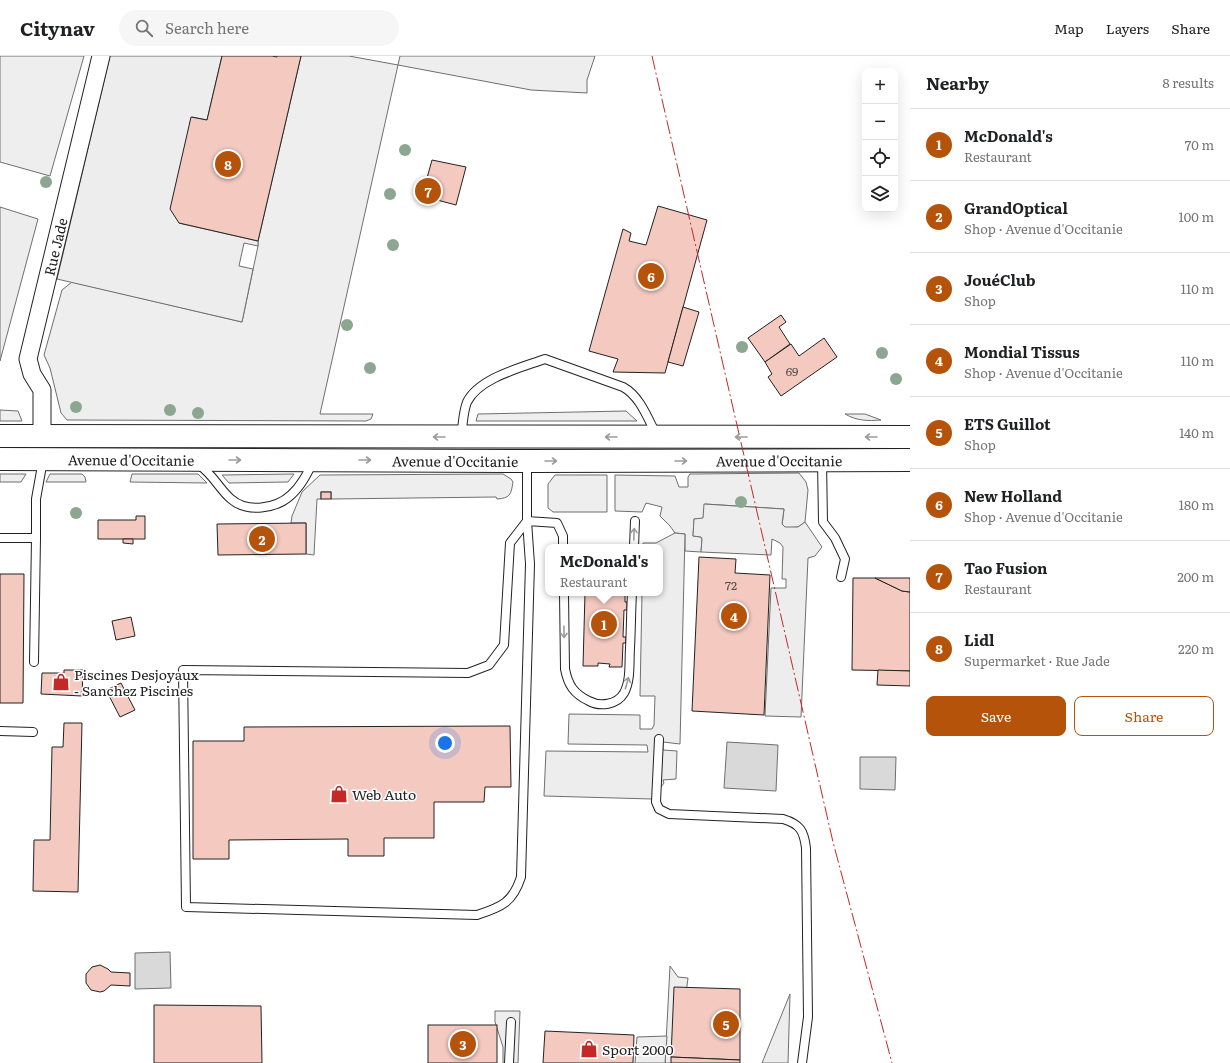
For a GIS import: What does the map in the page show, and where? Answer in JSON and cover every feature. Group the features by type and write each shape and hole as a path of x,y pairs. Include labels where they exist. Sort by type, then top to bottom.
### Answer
{"main road":[{"name":"Avenue d'Occitanie","path":"0,436 910,437"},
{"name":"Avenue d'Occitanie","path":"0,459 527,461 910,460"}],"street":[{"name":"Rue Jade","path":"42,436 42,390 32,374 28,359 101,56"}],"lane":[{"path":"461,437 467,403 473,393 480,386 491,380 545,359 623,387 630,391 641,406 657,437"},
{"path":"34,662 36,499 43,459"},
{"path":"190,460 206,470 226,495 246,508 260,508 282,502 291,496 304,479 314,460"},
{"path":"822,460 823,522 835,538 845,559 841,577"},
{"path":"527,461 527,522 530,564 521,876 517,889 509,899 495,909 477,915 186,907 183,670 468,673 489,665 504,645 510,543 527,522"},
{"path":"634,544 635,521"},
{"path":"527,522 557,523 563,536 563,544"},
{"path":"0,538 36,538"},
{"path":"564,596 565,669 567,681 574,691 582,698 595,704 607,705 618,700 624,694 629,679 632,596"},
{"path":"0,731 33,732"},
{"path":"659,739 656,802 659,808 668,814 783,819 793,822 800,828 805,837 808,1017 802,1063"},
{"path":"509,1063 511,1022"}],"shaded area":[{"path":"0,56 84,56 50,176 0,162"},
{"path":"110,56 222,56 207,120 192,117 179,223 258,241 258,246 244,243 239,266 253,269 242,322 57,279"},
{"path":"301,56 349,56 398,65 320,414 373,414 371,419 366,421 67,420 61,413 50,368 44,355 62,290 72,282 242,322 258,241"},
{"path":"400,56 595,56 587,80 587,93 531,90 398,65"},
{"path":"0,207 38,219 0,361"},
{"path":"0,410 18,411 22,421 0,421"},
{"path":"626,411 637,421 476,421 478,414"},
{"path":"845,414 865,414 881,420 863,420"},
{"path":"267,441 853,445 853,453 267,449"},
{"path":"0,444 231,444 231,452 0,452"},
{"path":"799,473 806,482 808,490 805,522 798,527 785,528 782,525 784,509 705,504 703,519 694,519 693,536 701,537 702,539 701,552 685,551 685,534 675,533 660,516 662,507 646,503 642,512 615,511 615,475 675,476 679,487 688,487 688,477 690,474"},
{"path":"0,474 26,474 21,482 0,482"},
{"path":"50,474 82,474 85,477 86,482 46,482"},
{"path":"132,474 198,474 207,483 130,482"},
{"path":"294,474 288,482 229,483 222,475"},
{"path":"503,474 513,482 509,495 505,498 497,499 496,497 331,499 331,492 321,492 321,499 317,499 314,555 306,554 306,523 291,523 292,516 302,492 320,475"},
{"path":"555,475 607,475 607,512 553,512 548,508 548,484"},
{"path":"704,504 784,509 782,524 785,527 798,527 805,522 822,547 815,556 808,558 801,717 765,716 771,588 786,588 786,579 782,579 783,547 780,543 772,539 771,555 701,552 701,537 693,536 694,519 703,518"},
{"path":"675,533 685,534 680,744 663,742 663,750 677,751 676,779 663,780 664,783 652,799 544,796 546,751 648,752 647,745 568,744 569,714 640,715 640,729 652,729 654,725 655,696 640,696 642,596 663,596 663,544 643,543 656,543"},
{"path":"727,742 778,745 776,791 724,788"},
{"path":"860,757 896,757 895,790 860,789"},
{"path":"170,952 171,988 135,989 135,953"},
{"path":"670,966 678,977 688,978 677,1063 665,1063"},
{"path":"790,994 788,1063 762,1063"},
{"path":"495,1011 520,1011 518,1063 503,1063 503,1047 495,1022"},
{"path":"667,1036 665,1063 635,1063 637,1037"}],"building":[{"path":"222,56 301,56 258,241 179,223 170,209 191,117 207,120"},
{"path":"432,160 466,167 456,205 422,196"},
{"path":"658,206 707,220 665,373 613,372 618,359 589,351 623,229 631,233 629,241 646,245"},
{"path":"683,307 699,312 683,366 668,362"},
{"path":"781,315 786,322 779,327 790,344 765,362 748,338"},
{"path":"824,338 837,357 781,396 768,377 772,374 765,362 791,344 799,356"},
{"path":"321,492 331,492 331,499 321,499"},
{"path":"136,516 145,516 145,539 98,539 98,520 136,520"},
{"path":"306,523 306,554 218,555 217,524"},
{"path":"123,539 133,539 133,544 123,543"},
{"path":"699,557 736,559 735,573 770,575 764,715 692,711"},
{"path":"0,574 24,574 23,703 0,703"},
{"path":"853,578 875,578 902,591 910,592 910,671 852,670"},
{"path":"875,578 910,578 910,592 902,591"},
{"path":"585,596 625,596 627,610 624,610 623,637 626,637 626,643 623,643 622,667 609,667 610,664 598,663 598,666 583,666"},
{"path":"131,617 135,636 116,640 112,621"},
{"path":"64,670 83,670 82,696 41,694 42,673 64,673"},
{"path":"878,670 910,671 910,686 877,685"},
{"path":"121,683 135,710 120,717 106,690"},
{"path":"64,723 82,723 78,892 33,891 34,840 50,840 52,747 63,747"},
{"name":"Web Auto","path":"510,726 511,787 485,787 484,802 434,802 434,838 384,838 384,856 348,856 348,839 229,840 229,859 193,859 193,741 244,741 244,727"},
{"path":"100,965 111,972 130,973 130,986 111,985 104,991 100,992 91,990 86,983 86,974 92,967"},
{"path":"674,987 740,989 740,1060 671,1057"},
{"path":"154,1005 261,1006 262,1063 154,1063"},
{"path":"428,1025 497,1025 497,1063 428,1063"},
{"name":"Sport 2000","path":"545,1031 634,1035 633,1063 543,1063"},
{"path":"671,1057 740,1060 740,1063 671,1063"}],"power":[{"path":"652,56 833,842 892,1063"}],"place":[{"name":"Lidl","path":"228,164"},
{"name":"Tao Fusion","path":"428,191"},
{"name":"New Holland","path":"651,276"},
{"name":"GrandOptical","path":"262,539"},
{"name":"Mondial Tissus","path":"734,616"},
{"name":"McDonald's","path":"604,624"},
{"name":"Piscines Desjoyaux - Sanchez Piscines","path":"61,682"},
{"name":"Web Auto","path":"339,794"},
{"name":"ETS Guillot","path":"726,1024"},
{"name":"JouéClub","path":"463,1044"},
{"name":"Sport 2000","path":"589,1049"}]}
